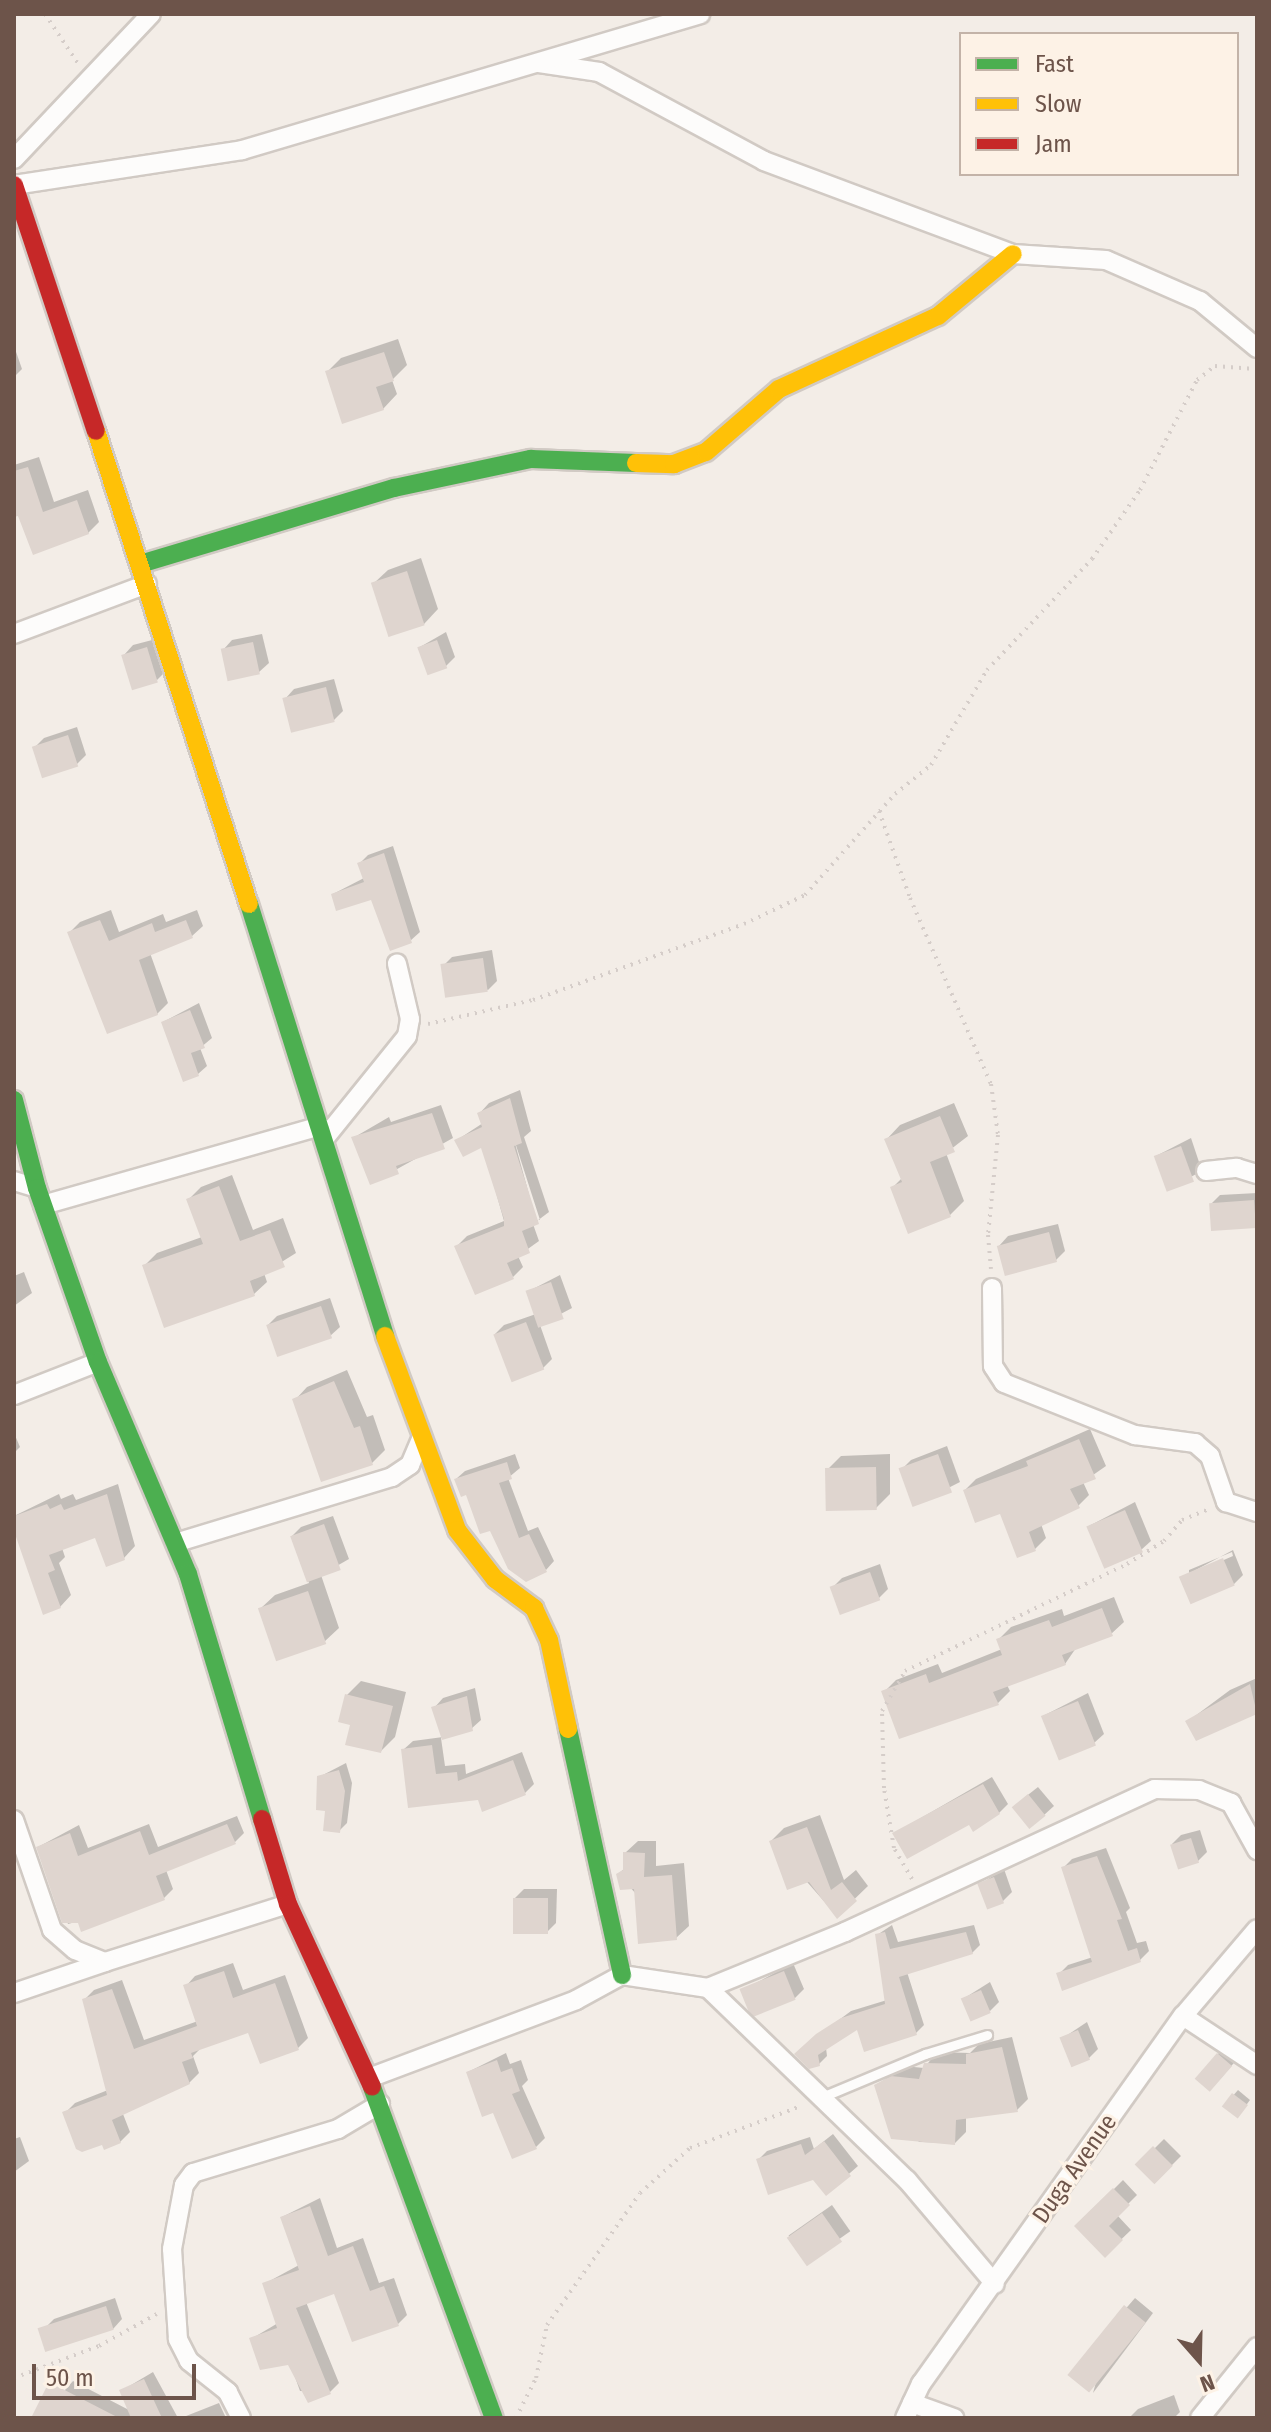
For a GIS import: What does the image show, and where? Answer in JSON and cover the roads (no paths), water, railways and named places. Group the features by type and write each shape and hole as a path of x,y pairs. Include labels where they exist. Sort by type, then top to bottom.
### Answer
{"street":[{"path":"14,159 151,14"},
{"path":"622,1975 549,1640 534,1608 495,1579 457,1530 421,1439 147,584 14,185 242,150 700,14"},
{"path":"539,63 599,72 764,161 1013,254 1106,260 1200,301 1257,348"},
{"path":"140,564 394,488 531,459 674,464 706,452 779,389 938,316 1013,254"},
{"path":"14,634 147,584"},
{"path":"14,1181 40,1196 322,1133 407,1036 410,1019 397,964"},
{"path":"14,1100 40,1196 98,1362 175,1543 288,1904 380,2104 494,2418"},
{"path":"1206,1171 1237,1168 1257,1174"},
{"path":"992,1288 993,1366 1004,1383 1135,1435 1195,1443 1210,1456 1226,1502 1257,1512"},
{"path":"14,1395 98,1362"},
{"path":"175,1543 392,1477 410,1465 421,1439"},
{"path":"369,2078 525,2021 622,1975 708,1988 922,1897 1155,1789 1199,1790 1231,1803 1257,1850"},
{"path":"14,1820 52,1930 75,1950 105,1962"},
{"path":"14,1993 288,1904"},
{"name":"Duga Avenue","path":"908,2410 1183,2016 1257,1929"},
{"path":"708,1988 907,2180 995,2284"},
{"path":"1183,2016 1257,2065"},
{"path":"241,2418 228,2392 189,2361 178,2339 174,2221 184,2185 193,2173 338,2129 380,2104"},
{"path":"1200,2418 1257,2347"},
{"path":"908,2410 954,2418"}],"lane":[{"path":"822,2097 925,2054 987,2035"}]}
